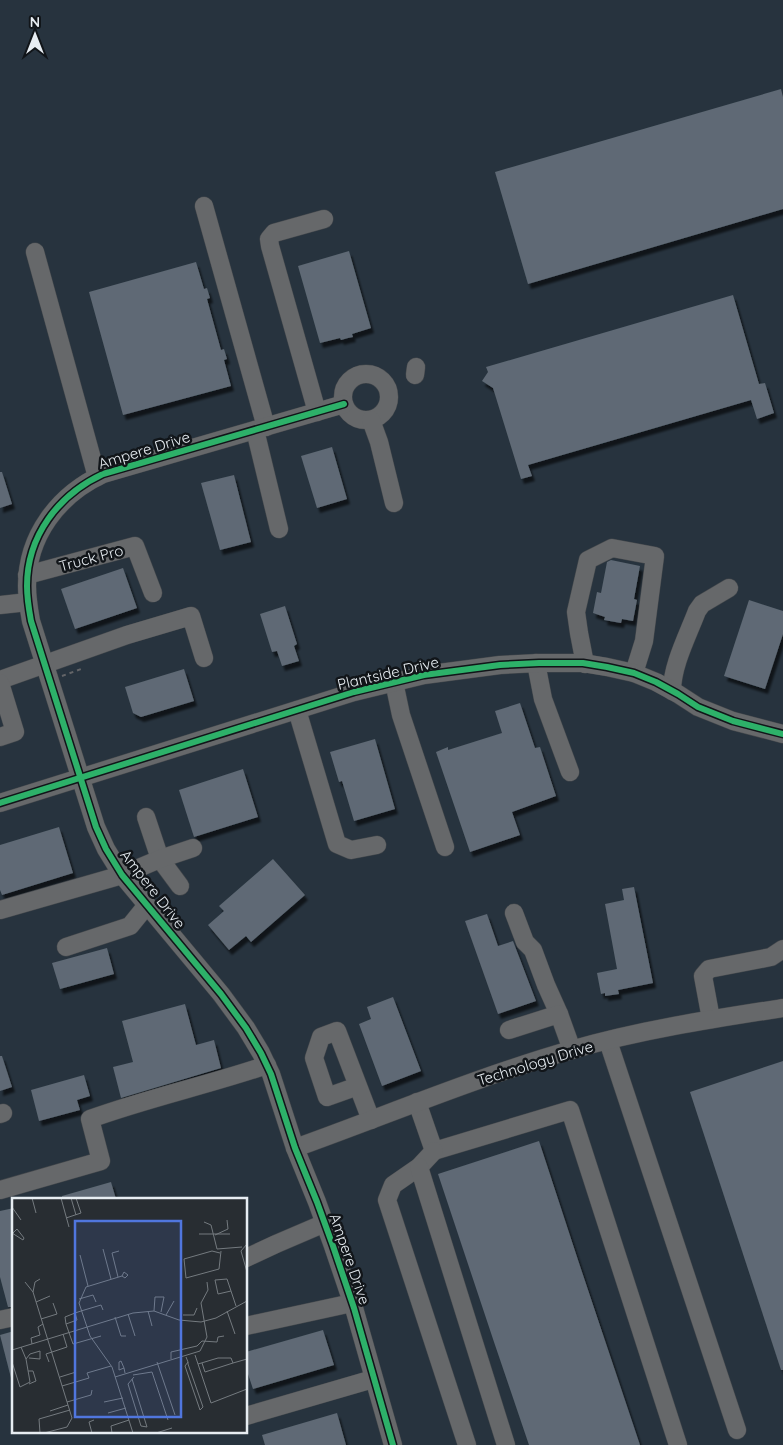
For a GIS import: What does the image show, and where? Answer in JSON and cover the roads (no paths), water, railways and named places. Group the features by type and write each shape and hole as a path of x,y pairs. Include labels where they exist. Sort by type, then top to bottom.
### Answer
{"street":[{"path":"204,206 260,429 279,529"},
{"path":"317,412 269,238 274,233 324,219"},
{"path":"34,252 97,477"},
{"path":"367,374 378,377 386,385 390,394 387,410 378,418 370,420 364,421 356,418 350,414 344,404 344,390 348,383 355,377 367,374"},
{"name":"Ampere Drive","path":"344,404 97,477 74,491 55,510 43,527 37,540 27,576 28,602 31,621 80,779 96,827 106,849 122,875 221,994 246,1028 271,1074 295,1148 325,1223 352,1303 393,1445"},
{"path":"370,420 379,442 394,503"},
{"name":"Truck Pro","path":"27,576 135,546 153,593"},
{"path":"585,664 578,633 576,612 588,560 612,548 655,556 644,641 634,674"},
{"path":"672,691 676,668 698,611 702,604 729,588"},
{"path":"0,605 28,602"},
{"path":"0,737 15,732 0,682 44,664 127,635 191,616 204,658"},
{"path":"536,663 543,699 570,772"},
{"name":"Plantside Drive","path":"0,803 354,692 424,675 471,668 536,663 585,664 607,667 656,682 698,707 734,721 783,734"},
{"path":"394,682 401,715 445,847"},
{"path":"298,710 337,844 350,850 377,845"},
{"path":"146,817 160,859 180,886"},
{"path":"0,910 122,875 192,848"},
{"path":"66,946 130,926 147,905"},
{"path":"514,913 525,942 533,950 572,1050"},
{"path":"711,1020 703,976 710,969 771,957 783,949"},
{"name":"Technology Drive","path":"295,1148 450,1089 572,1050 711,1020 783,1008"},
{"path":"509,1030 559,1014"},
{"path":"608,1041 737,1430"},
{"path":"0,1190 101,1161 90,1119 267,1065"},
{"path":"358,1086 370,1120"},
{"path":"417,1102 434,1151"},
{"path":"467,1445 387,1200 393,1185 419,1167 434,1151 570,1110 678,1445"},
{"path":"419,1167 506,1445"},
{"path":"248,1257 325,1223"},
{"path":"248,1326 352,1303"},
{"path":"248,1415 373,1379"}]}
